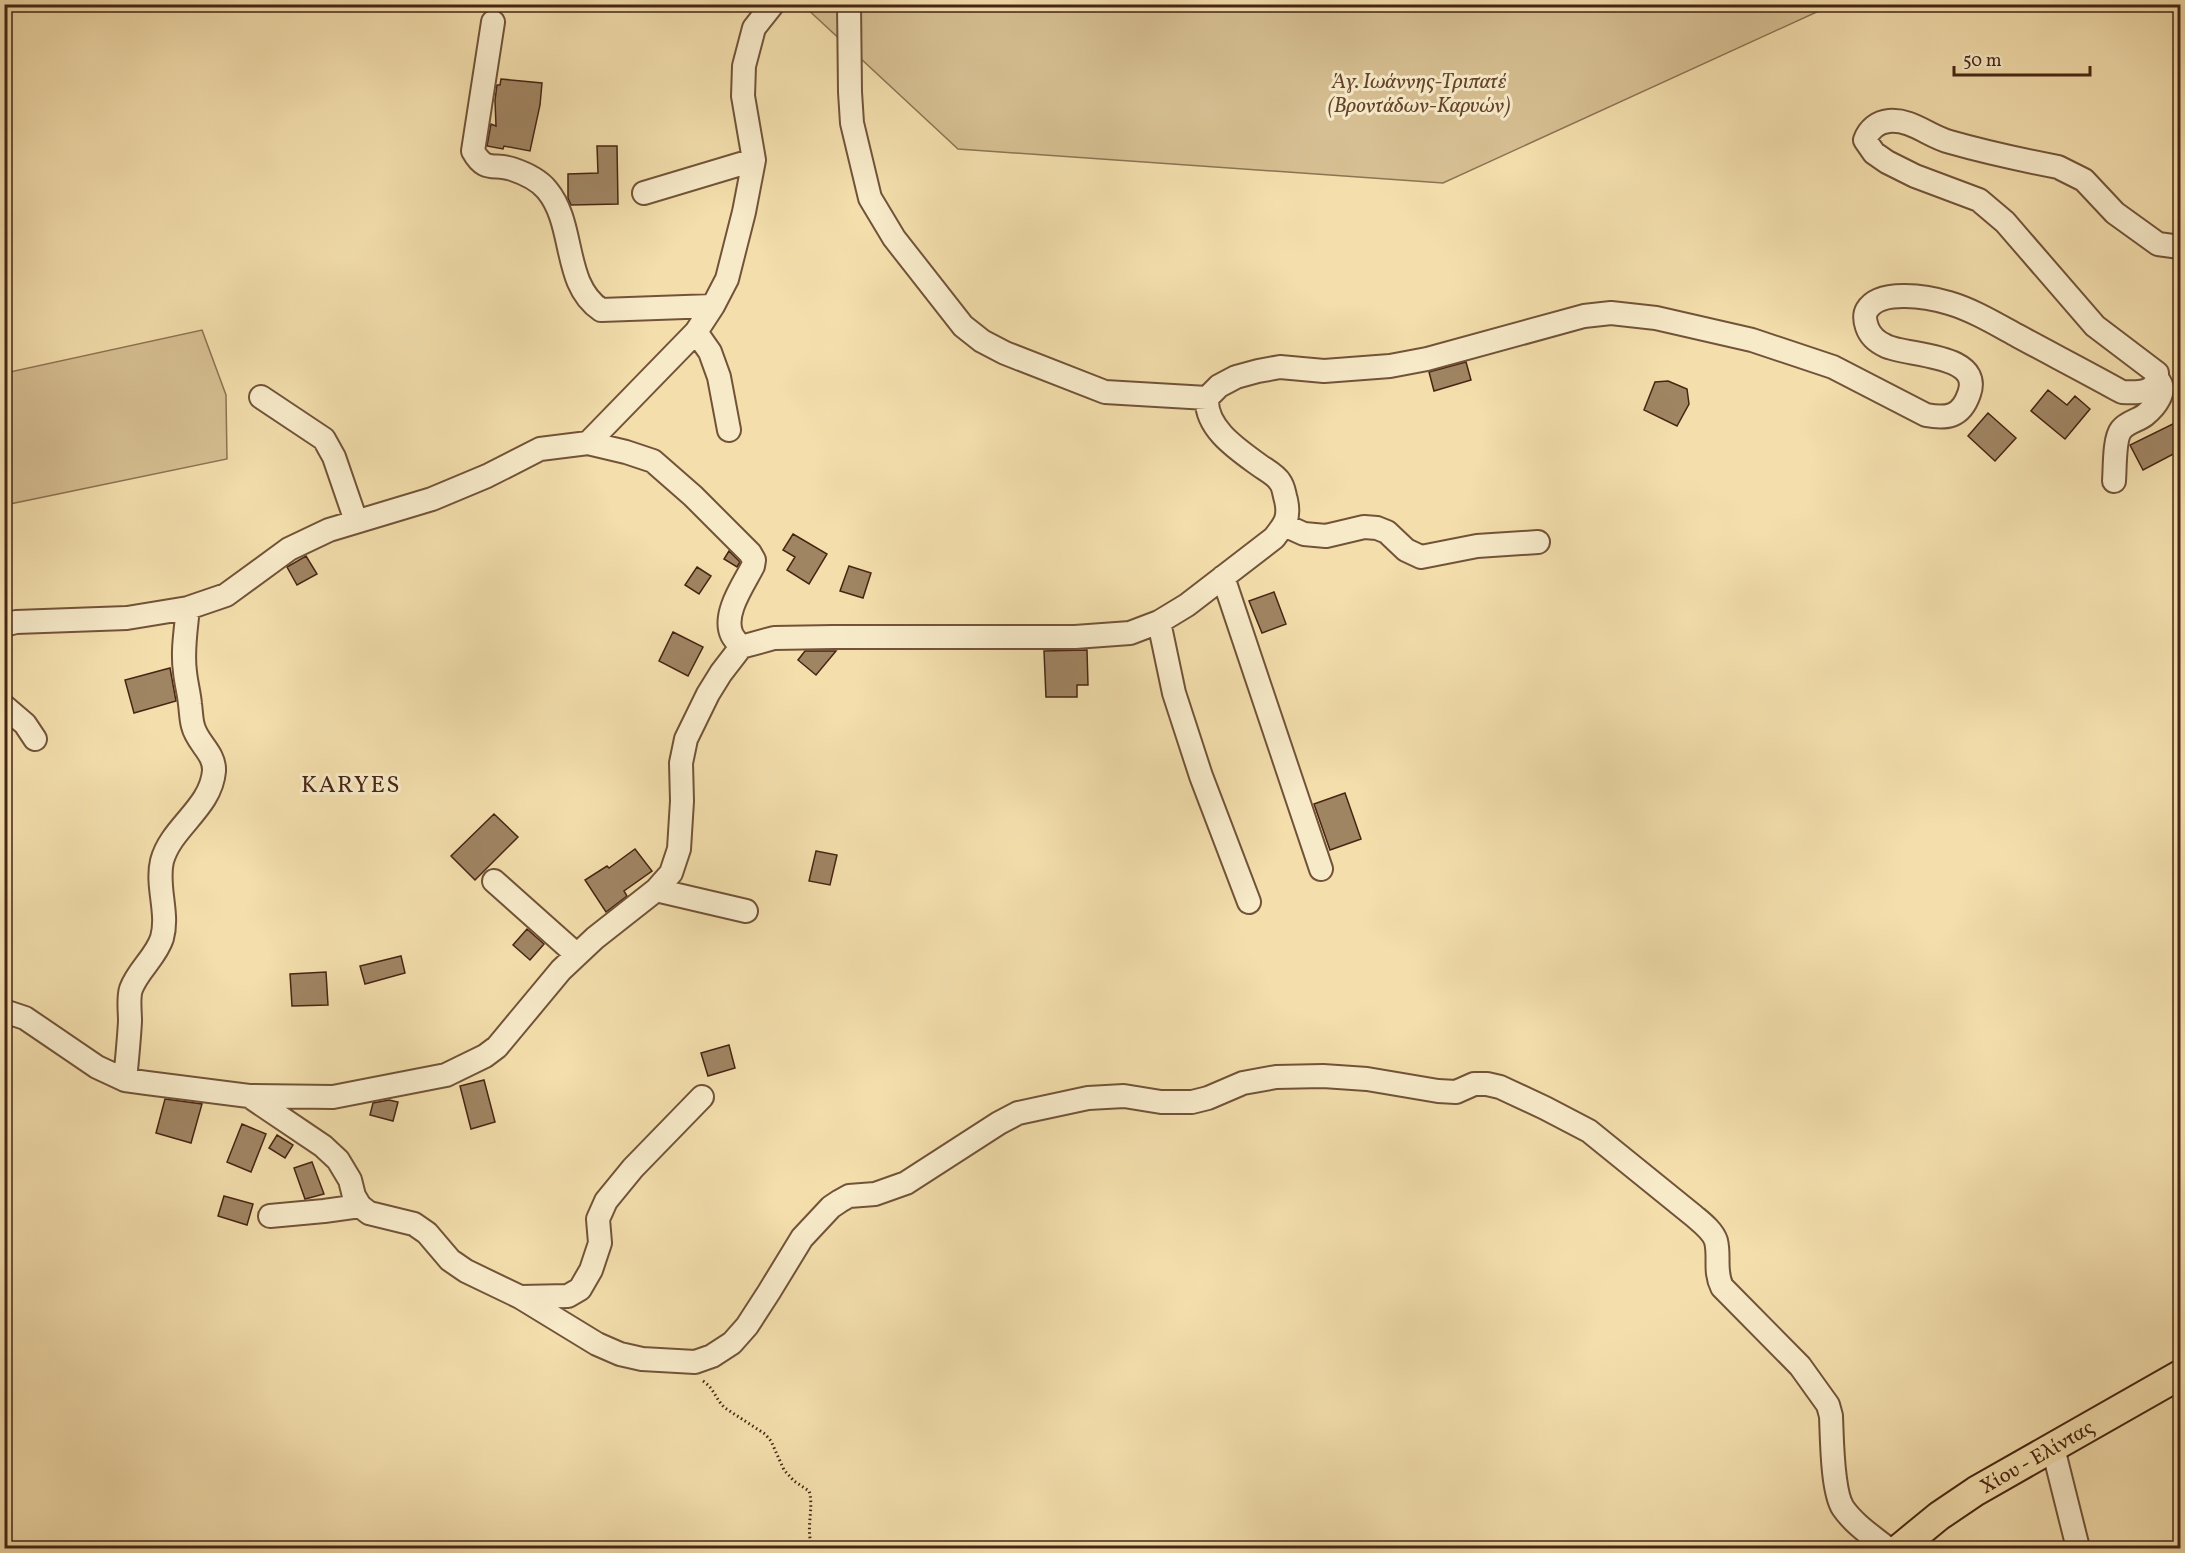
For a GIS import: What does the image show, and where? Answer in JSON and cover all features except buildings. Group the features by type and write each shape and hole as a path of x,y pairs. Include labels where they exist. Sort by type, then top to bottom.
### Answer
{"main road":[{"name":"Χίου - Ελίντας","path":"1900,1548 1939,1516 1976,1491 2181,1375"}],"street":[{"path":"588,444 696,332 727,279 735,252 754,160 743,96 744,66 754,28 773,4"},
{"path":"849,4 849,92 852,123 870,198 894,238 963,326 982,341 1005,353 1105,392 1206,398 1219,386 1236,377 1258,371 1280,368 1324,370 1390,366 1584,316 1611,313 1656,318 1752,340 1833,367 1926,415 1942,418 1952,416 1965,403 1970,392 1967,374 1958,365 1946,359 1887,347 1874,339 1868,330 1865,319 1867,310 1874,303 1882,298 1904,296 1929,298 1967,309 2122,392 2141,394 2151,389 2157,379 2157,373 2095,326 2005,222 1979,200 1915,176 1874,153 1865,140 1874,126 1886,121 1906,122 1946,141 2058,167 2084,180 2115,213 2158,244 2181,247"},
{"path":"493,22 473,151 477,158 489,167 510,168 534,179 547,190 562,215 576,275 592,304 601,310 713,306"},
{"path":"644,193 754,160"},
{"path":"696,332 710,352 719,377 729,430"},
{"path":"2114,481 2119,432 2125,425 2145,415 2160,398 2163,389 2161,382 2157,379"},
{"path":"261,397 324,439 334,458 356,522"},
{"path":"4,1011 24,1018 97,1067 125,1080 249,1096 333,1097 446,1075 467,1066 497,1047 561,970 630,909 656,890 671,873 679,849 682,801 681,763 686,739 714,683 741,647 774,639 821,637 1104,636 1130,633 1160,622 1186,605 1274,538 1284,525 1288,513 1280,482 1240,452 1222,434 1208,415 1206,398"},
{"path":"8,627 127,618 188,608 226,595 290,549 329,530 432,499 487,476 540,449 588,444 626,452 653,461 693,496 750,553 754,560 753,566 732,609 729,622 732,634 741,647"},
{"path":"1284,525 1304,534 1326,536 1364,527 1377,528 1387,532 1406,550 1421,557 1477,546 1538,542"},
{"path":"1222,577 1321,869"},
{"path":"125,1080 130,991 162,938 164,914 162,861 167,848 194,814 204,797 214,771 213,762 207,750 197,739 193,725 184,651 188,608"},
{"path":"1160,622 1174,693 1201,777 1249,902"},
{"path":"4,706 25,724 35,739"},
{"path":"494,881 577,955"},
{"path":"656,890 746,911"},
{"path":"249,1096 323,1146 338,1160 350,1180 354,1196 360,1206 369,1213 414,1224 427,1233 450,1260 466,1271 520,1297 597,1344 620,1354 642,1359 695,1362 712,1356 732,1343 747,1326 802,1238 831,1207 849,1196 875,1194 906,1183 979,1135 1018,1113 1108,1096 1161,1102 1192,1102 1208,1098 1243,1083 1276,1077 1323,1076 1367,1079 1447,1092 1456,1092 1474,1084 1500,1087 1589,1131 1710,1231 1716,1240 1718,1278 1722,1287 1800,1366 1828,1406 1831,1416 1838,1494 1843,1508 1850,1517 1887,1548"},
{"path":"520,1297 568,1296 580,1289 591,1270 600,1243 598,1219 606,1202 633,1168 702,1097"},
{"path":"270,1216 360,1206"},
{"path":"2054,1448 2078,1548"}],"path":[{"path":"697,1378 711,1387 725,1408 765,1434 771,1441 784,1470 809,1491 811,1518 809,1536 810,1544 815,1548"}],"green space":[{"name":"Άγ. Ιωάννης-Τριπατέ (Βροντάδων-Καρυών)","path":"803,5 1832,5 1443,183 958,149"},
{"path":"202,330 226,395 227,459 5,505 5,373"}],"district":[{"name":"KARYES","path":"351,784"}]}
